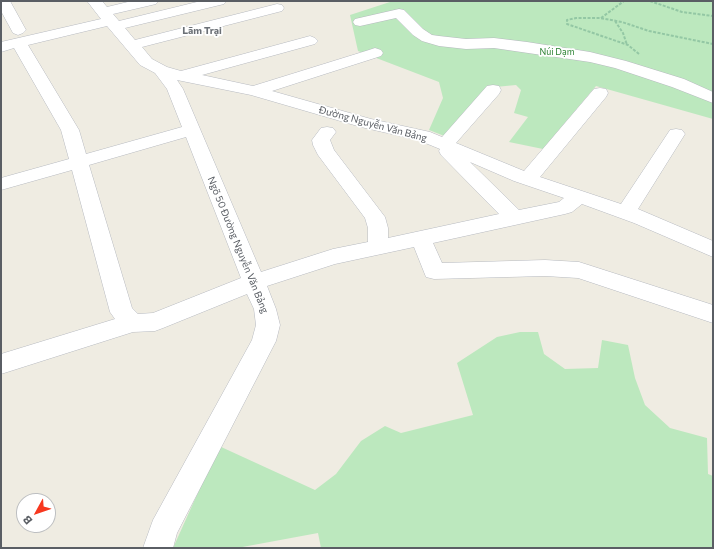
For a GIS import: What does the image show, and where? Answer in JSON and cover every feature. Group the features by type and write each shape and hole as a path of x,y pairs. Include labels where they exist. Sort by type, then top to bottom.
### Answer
{"street":[{"path":"3,1 13,40 70,130 122,312 133,323"},
{"path":"13,40 106,15 151,1"},
{"path":"106,15 219,1"},
{"path":"132,45 277,8"},
{"path":"360,22 399,13 418,32 427,38 466,44 494,43 590,57 620,64 678,83 713,98"},
{"name":"Đường Nguyễn Văn Bảng","path":"106,15 146,62 170,73 254,91 367,123 424,136 528,179 626,212 713,250"},
{"path":"170,73 310,41"},
{"path":"254,91 375,53"},
{"name":"Ngõ 50 Đường Nguyễn Văn Bảng","path":"158,548 163,530 267,333 268,317 175,89 170,73"},
{"path":"493,90 442,144 515,218"},
{"path":"528,179 600,93"},
{"path":"1,184 192,130"},
{"path":"327,132 321,140 322,145 375,217 380,247"},
{"path":"626,212 676,134"},
{"path":"1,364 133,323 155,322 254,282 333,257 565,207 580,196"},
{"path":"421,238 434,271 545,268 579,270 713,314"}],"path":[{"path":"600,18 624,1"},
{"path":"650,1 682,12 713,16"},
{"path":"655,76 655,70 628,45 567,24 567,20 576,18 600,18 649,31 713,44"},
{"path":"614,21 623,33 628,45"}],"green space":[{"name":"Núi Dạm","path":"393,1 713,1 713,119 596,86 543,149 509,142 528,117 514,113 521,90 516,85 495,87 447,137 429,130 443,98 439,82 358,51 350,15"},
{"path":"520,332 538,332 544,354 565,369 598,368 602,340 628,345 635,378 645,405 670,428 707,438 708,474 713,476 713,548 321,548 318,533 237,548 173,548 219,446 315,490 336,474 361,441 385,426 401,433 473,415 457,363 497,337"}],"district":[{"name":"Lãm Trại","path":"202,31"}]}
